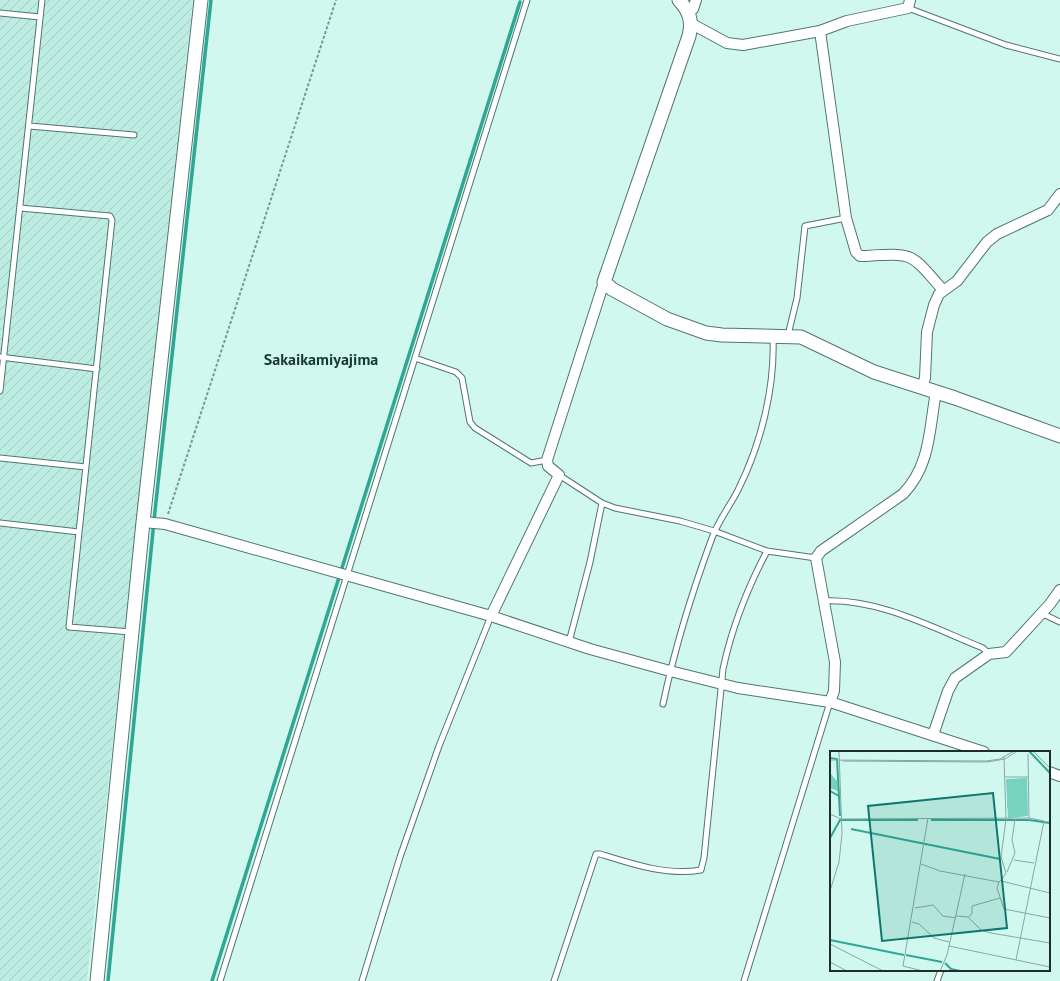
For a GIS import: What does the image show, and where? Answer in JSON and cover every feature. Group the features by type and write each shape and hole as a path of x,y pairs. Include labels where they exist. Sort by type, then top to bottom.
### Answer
{"street":[{"path":"97,981 143,522 201,0"},
{"path":"679,0 690,18 734,45 743,45 820,31 847,21 909,4"},
{"path":"491,616 559,475 548,466 547,460 696,0"},
{"path":"820,31 846,218 854,246 860,256 899,254 914,258 944,290"},
{"path":"922,388 925,378 927,332 936,300 944,290 957,281 987,242 997,234 1048,210 1060,194"},
{"path":"604,282 612,289 667,319 694,329 722,336 788,335 801,337 813,341 874,372 936,392 1060,436"},
{"path":"830,702 834,691 835,662 816,558 821,551 903,494 912,484 918,474 927,450 936,392"},
{"path":"143,522 165,524 491,616 568,642 670,671 721,684 830,702 981,751"},
{"path":"933,735 948,691 955,678 989,654 1006,652 1060,590"},
{"path":"1050,772 1060,776"}],"lane":[{"path":"0,391 2,358 20,208 42,0"},
{"path":"220,981 527,0"},
{"path":"909,4 1006,45 1060,59"},
{"path":"0,13 40,17"},
{"path":"28,126 134,135"},
{"path":"20,208 110,216 112,220 69,626 132,632"},
{"path":"788,335 796,298 806,226 846,218"},
{"path":"663,704 670,671 689,605 714,531 739,489 764,419 771,370 772,336"},
{"path":"2,358 97,368"},
{"path":"415,358 447,368 456,372 462,378 468,418 475,428 531,463 547,460"},
{"path":"0,458 86,467"},
{"path":"559,475 602,503 634,513 680,521 714,531 767,551 816,558"},
{"path":"568,642 590,562 602,503"},
{"path":"0,523 79,532"},
{"path":"554,981 596,854 637,866 662,870 686,872 701,870 704,858 721,684 729,640 742,603 767,551"},
{"path":"823,601 859,603 892,612 983,648 989,654"},
{"path":"1041,613 1060,622"},
{"path":"362,981 400,858 439,746 491,616"},
{"path":"744,981 830,702"},
{"path":"938,981 941,971"}],"path":[{"path":"165,524 336,0"}],"shaded area":[{"path":"0,0 193,0 87,981 0,981"}],"waterway":[{"path":"108,981 155,511 211,0"},
{"path":"212,981 520,2"}],"district":[{"name":"Sakaikamiyajima","path":"321,359"}]}
